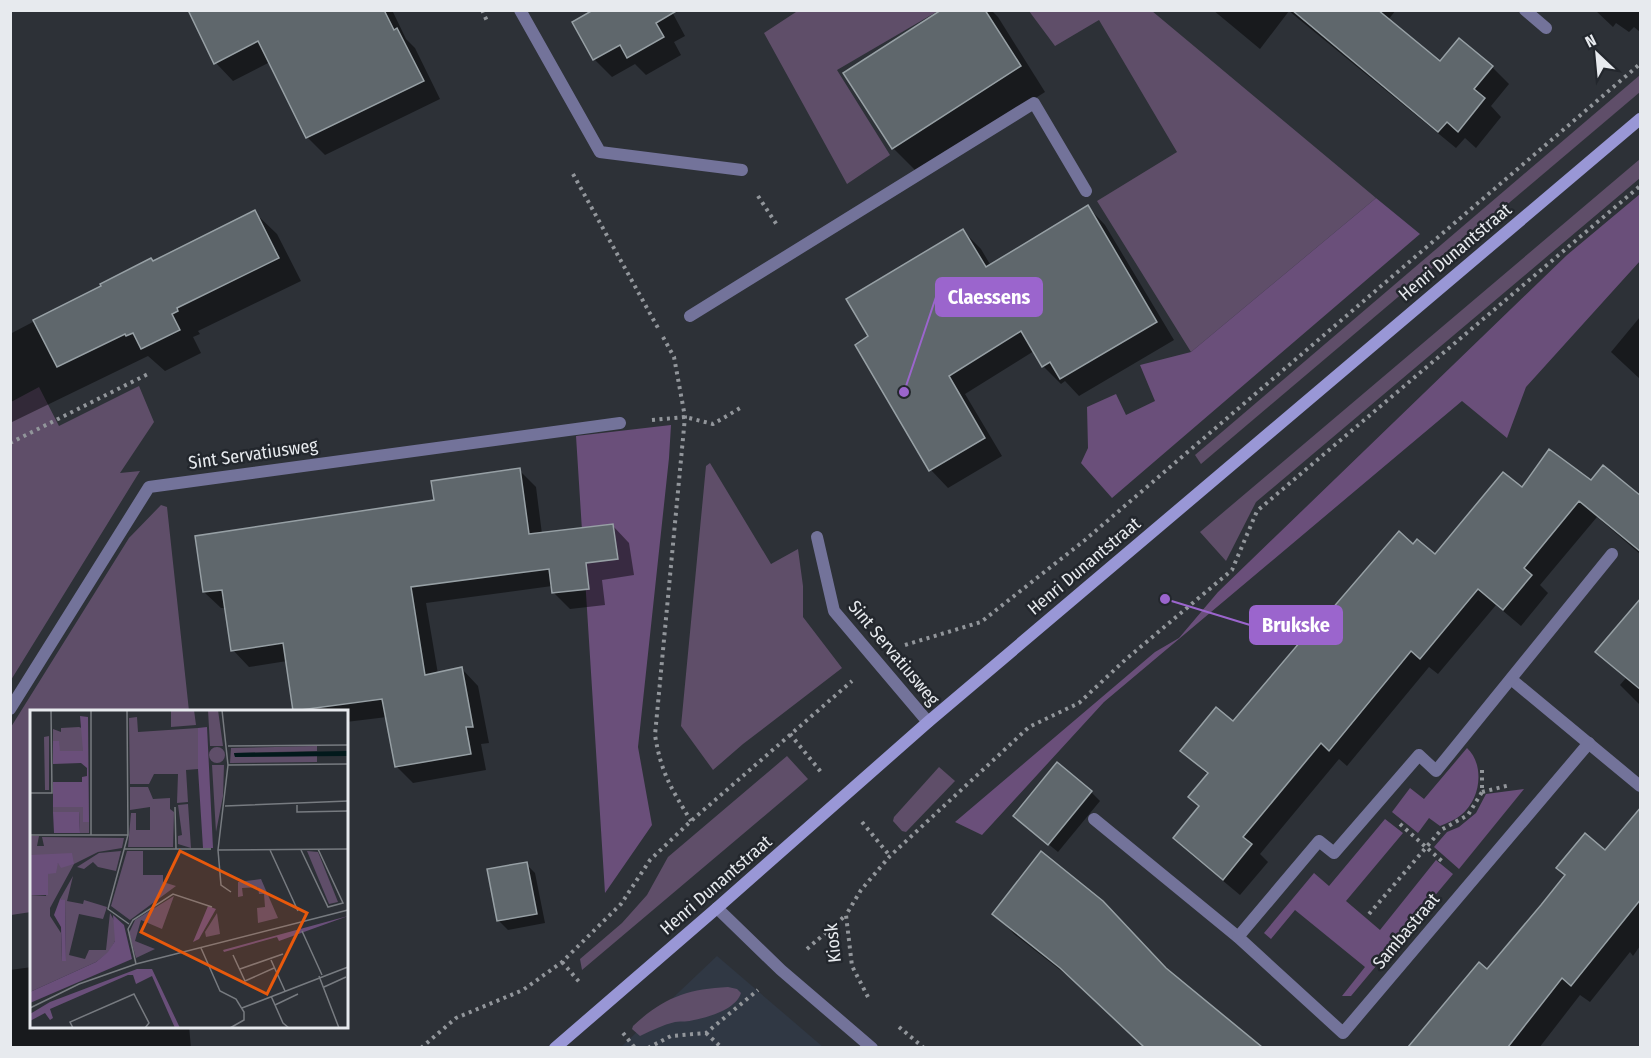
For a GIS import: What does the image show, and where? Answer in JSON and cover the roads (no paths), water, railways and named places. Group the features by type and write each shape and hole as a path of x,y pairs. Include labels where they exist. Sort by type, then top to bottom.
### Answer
{"street":[{"path":"520,10 600,152 742,170"},
{"path":"1525,10 1546,28"},
{"path":"690,316 1034,103 1086,191"},
{"name":"Henri Dunantstraat","path":"555,1047 717,908 927,722 1641,119"},
{"name":"Sint Servatiusweg","path":"10,709 150,487 620,423"},
{"name":"Sint Servatiusweg","path":"817,537 834,611 927,722"},
{"path":"1238,937 1320,841 1334,853 1419,755 1436,771 1612,554"},
{"path":"1511,679 1641,786"},
{"name":"Sambastraat","path":"1094,819 1238,937 1343,1033 1589,743"},
{"path":"717,908 781,970 872,1047"}],"place":[{"name":"Claessens","path":"904,392"},
{"name":"Brukske","path":"1165,599"}]}
